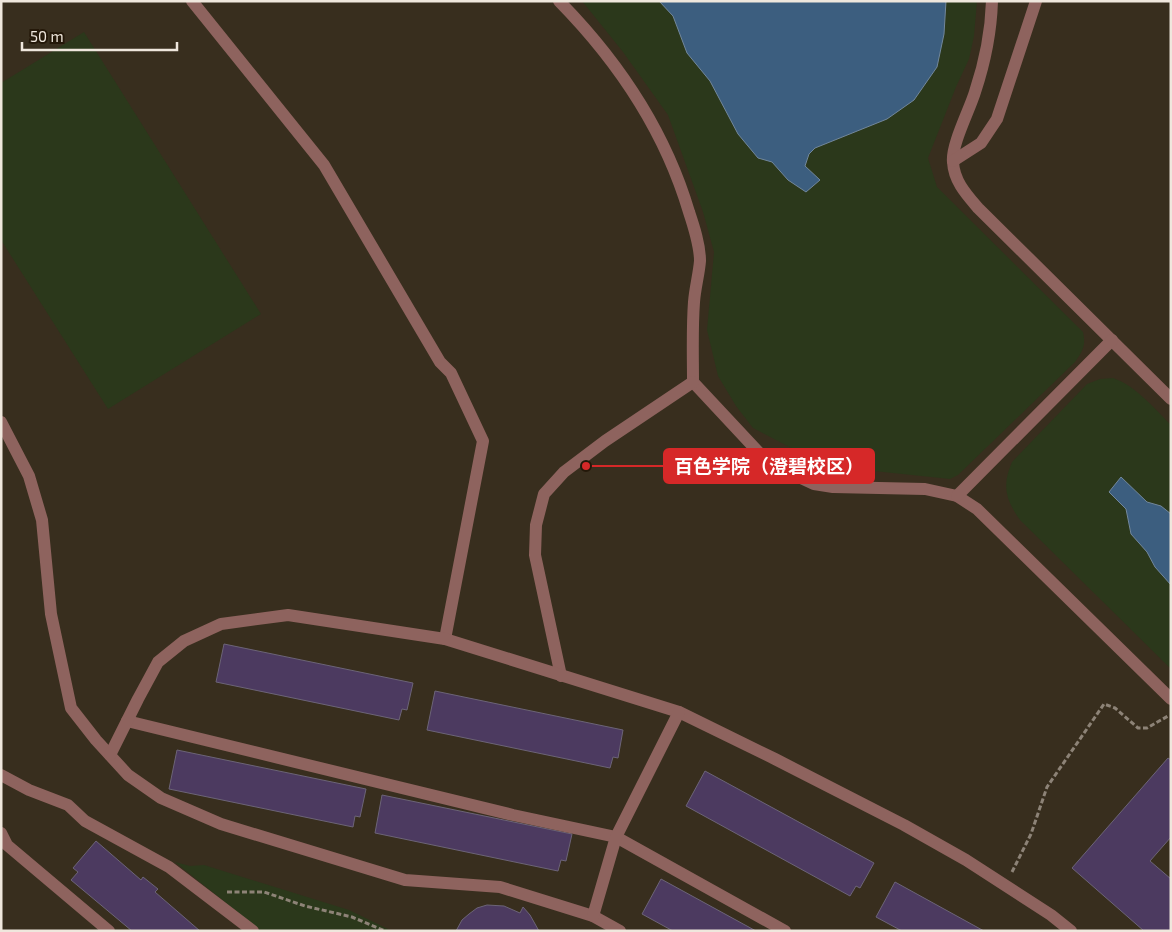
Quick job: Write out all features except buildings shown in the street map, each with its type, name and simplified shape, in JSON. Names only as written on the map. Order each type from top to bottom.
[{"type":"street","points":[[192,1],[324,165],[440,362],[451,373],[483,441],[445,639]]},
{"type":"street","points":[[559,1],[607,54],[632,89],[661,140],[682,189],[695,231],[700,260],[694,302],[693,382],[762,456],[784,470],[814,484],[833,487],[925,489],[957,496],[977,509],[1171,699]]},
{"type":"street","points":[[992,1],[991,24],[986,55],[952,161],[961,188],[978,208],[1171,399]]},
{"type":"street","points":[[952,161],[981,143],[997,119],[1036,1]]},
{"type":"street","points":[[957,496],[1112,340]]},
{"type":"street","points":[[561,676],[535,555],[536,525],[544,494],[564,472],[605,440],[693,382]]},
{"type":"street","points":[[1,422],[28,476],[42,520],[51,614],[71,708],[96,740],[128,774],[161,798],[220,824],[405,880],[500,887],[593,916],[620,931]]},
{"type":"street","points":[[110,755],[158,662],[184,641],[221,624],[288,615],[445,639],[679,712],[904,825],[966,860],[1072,931]]},
{"type":"street","points":[[593,916],[616,837],[679,712]]},
{"type":"street","points":[[127,721],[504,812],[616,837],[785,931]]},
{"type":"street","points":[[1,776],[29,790],[68,805],[85,821],[170,867],[253,931]]},
{"type":"street","points":[[1,833],[7,845],[109,931]]},
{"type":"path","points":[[1005,886],[1031,834],[1047,787],[1104,704],[1115,708],[1138,728],[1147,728],[1171,714]]},
{"type":"path","points":[[208,897],[232,890],[264,892],[305,906],[352,916],[385,931]]},
{"type":"shaded area","points":[[1,1],[1171,1],[1171,931],[1,931]]},
{"type":"green space","points":[[582,1],[977,1],[974,36],[969,59],[928,158],[937,187],[1083,332],[1083,348],[1075,362],[958,475],[950,479],[826,466],[753,428],[736,406],[718,376],[707,330],[714,252],[703,212],[668,115],[623,52]]},
{"type":"green space","points":[[84,32],[261,314],[108,409],[1,240],[1,83]]},
{"type":"green space","points":[[1113,378],[1137,392],[1171,425],[1171,669],[1020,520],[1008,498],[1006,485],[1012,462],[1087,384],[1100,379]]},
{"type":"green space","points":[[175,862],[190,866],[204,865],[349,910],[392,931],[261,931]]},
{"type":"water","points":[[659,1],[946,1],[944,34],[937,67],[914,100],[887,119],[815,148],[809,154],[805,166],[820,180],[806,192],[788,180],[772,162],[758,158],[738,134],[710,81],[687,53],[673,16]]},
{"type":"water","points":[[1121,477],[1147,502],[1161,506],[1171,514],[1171,585],[1131,534],[1126,509],[1109,492]]},
{"type":"place","name":"百色学院（澄碧校区）","points":[[586,466]]}]
